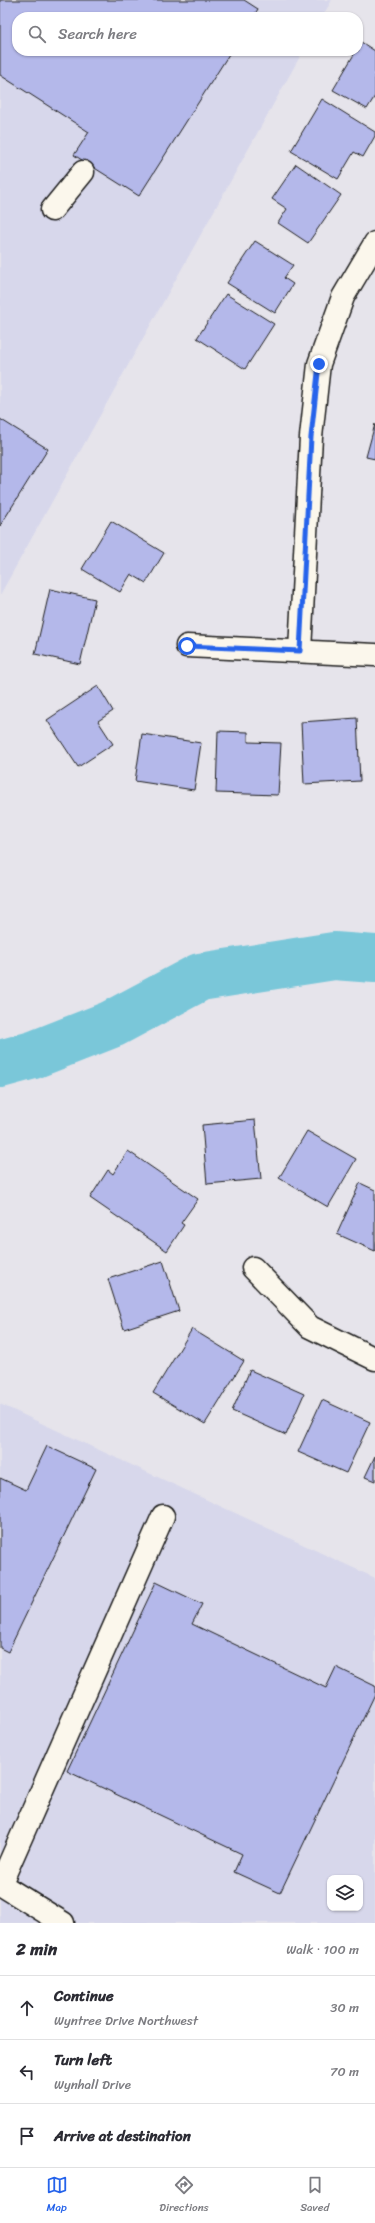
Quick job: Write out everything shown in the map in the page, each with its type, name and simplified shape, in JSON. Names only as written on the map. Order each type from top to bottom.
[{"type":"street","points":[[52,210],[83,172]]},
{"type":"street","points":[[300,651],[311,437],[319,364],[343,297],[375,243]]},
{"type":"street","points":[[187,646],[375,655]]},
{"type":"street","points":[[253,1268],[310,1327],[375,1358]]},
{"type":"street","points":[[63,1923],[0,1884],[163,1516]]},
{"type":"shaded area","points":[[0,0],[332,0],[325,12],[12,12],[12,56],[300,56],[0,595]]},
{"type":"shaded area","points":[[0,1404],[375,1578],[375,1923],[0,1923]]},
{"type":"building","points":[[0,0],[244,0],[258,9],[256,12],[12,12],[12,56],[228,56],[139,196],[74,155],[89,132],[0,75]]},
{"type":"building","points":[[363,43],[375,51],[375,96],[367,109],[333,90],[353,56],[363,56]]},
{"type":"building","points":[[322,99],[375,132],[375,136],[363,157],[354,152],[338,179],[291,151]]},
{"type":"building","points":[[296,164],[341,195],[308,243],[278,223],[287,209],[272,199]]},
{"type":"building","points":[[255,241],[293,265],[284,278],[293,284],[275,313],[227,283]]},
{"type":"building","points":[[226,294],[274,324],[245,369],[197,338]]},
{"type":"building","points":[[0,419],[48,449],[0,526]]},
{"type":"building","points":[[375,424],[375,459],[366,457]]},
{"type":"building","points":[[111,521],[164,553],[146,583],[131,574],[120,592],[82,569]]},
{"type":"building","points":[[50,589],[95,599],[80,664],[35,654]]},
{"type":"building","points":[[98,686],[113,711],[98,721],[113,744],[78,767],[47,720]]},
{"type":"building","points":[[357,718],[360,781],[304,784],[301,722]]},
{"type":"building","points":[[218,731],[248,732],[248,742],[281,743],[278,795],[216,793]]},
{"type":"building","points":[[142,734],[201,743],[194,790],[135,781]]},
{"type":"building","points":[[255,1120],[261,1179],[207,1184],[202,1125]]},
{"type":"building","points":[[307,1131],[356,1159],[328,1207],[279,1178]]},
{"type":"building","points":[[128,1151],[198,1199],[181,1223],[184,1225],[167,1251],[90,1198],[108,1170],[113,1174]]},
{"type":"building","points":[[360,1183],[375,1190],[375,1251],[337,1234]]},
{"type":"building","points":[[163,1261],[179,1311],[124,1329],[108,1279]]},
{"type":"building","points":[[192,1329],[244,1361],[205,1424],[153,1393]]},
{"type":"building","points":[[250,1370],[304,1394],[286,1435],[232,1411]]},
{"type":"building","points":[[322,1400],[370,1422],[346,1473],[298,1452]]},
{"type":"building","points":[[47,1446],[96,1469],[8,1652],[0,1648],[0,1478],[26,1490]]},
{"type":"building","points":[[375,1456],[375,1481],[365,1477]]},
{"type":"building","points":[[156,1582],[202,1604],[192,1624],[326,1688],[336,1667],[375,1686],[375,1694],[280,1893],[234,1872],[242,1854],[67,1771]]},
{"type":"waterway","points":[[0,1064],[33,1055],[112,1024],[200,977],[334,956],[375,959]]},
{"type":"route","points":[[187,646],[300,651],[302,585],[311,437],[319,364]]}]
